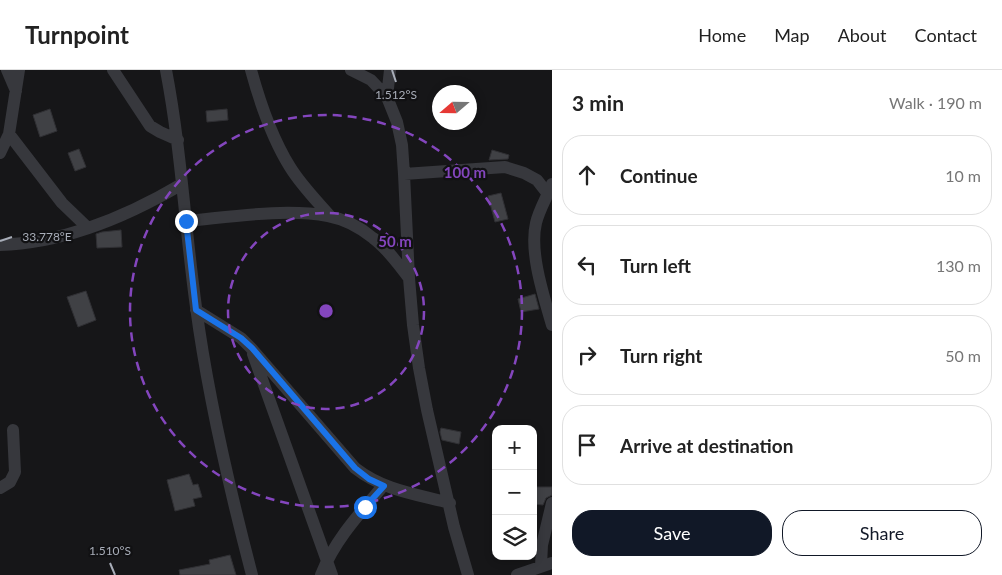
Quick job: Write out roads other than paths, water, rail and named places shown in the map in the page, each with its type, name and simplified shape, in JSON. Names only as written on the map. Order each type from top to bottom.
[{"type":"street","points":[[7,70],[16,92]]},
{"type":"street","points":[[0,153],[9,134],[19,70]]},
{"type":"street","points":[[113,70],[150,126],[178,140]]},
{"type":"street","points":[[166,70],[178,140],[196,310],[223,462],[252,575]]},
{"type":"street","points":[[251,70],[260,100],[281,151],[304,187],[330,216]]},
{"type":"street","points":[[351,70],[372,80],[387,97],[397,122],[402,145],[413,325],[421,377],[427,410],[468,575]]},
{"type":"street","points":[[387,97],[390,70]]},
{"type":"street","points":[[9,134],[62,203],[88,228]]},
{"type":"street","points":[[404,174],[505,167],[524,173],[550,189],[536,221],[534,234],[540,282],[552,325]]},
{"type":"street","points":[[0,245],[31,243],[88,228],[130,212],[182,184]]},
{"type":"street","points":[[186,221],[262,214],[330,216],[358,227],[375,239],[409,278]]},
{"type":"street","points":[[196,310],[241,338],[252,348],[355,468],[369,479],[384,486],[450,503]]},
{"type":"street","points":[[252,348],[332,575]]},
{"type":"street","points":[[0,488],[10,482],[15,472],[13,430]]},
{"type":"street","points":[[321,575],[327,559],[384,486]]},
{"type":"street","points":[[517,575],[546,565],[542,545],[552,503]]}]
